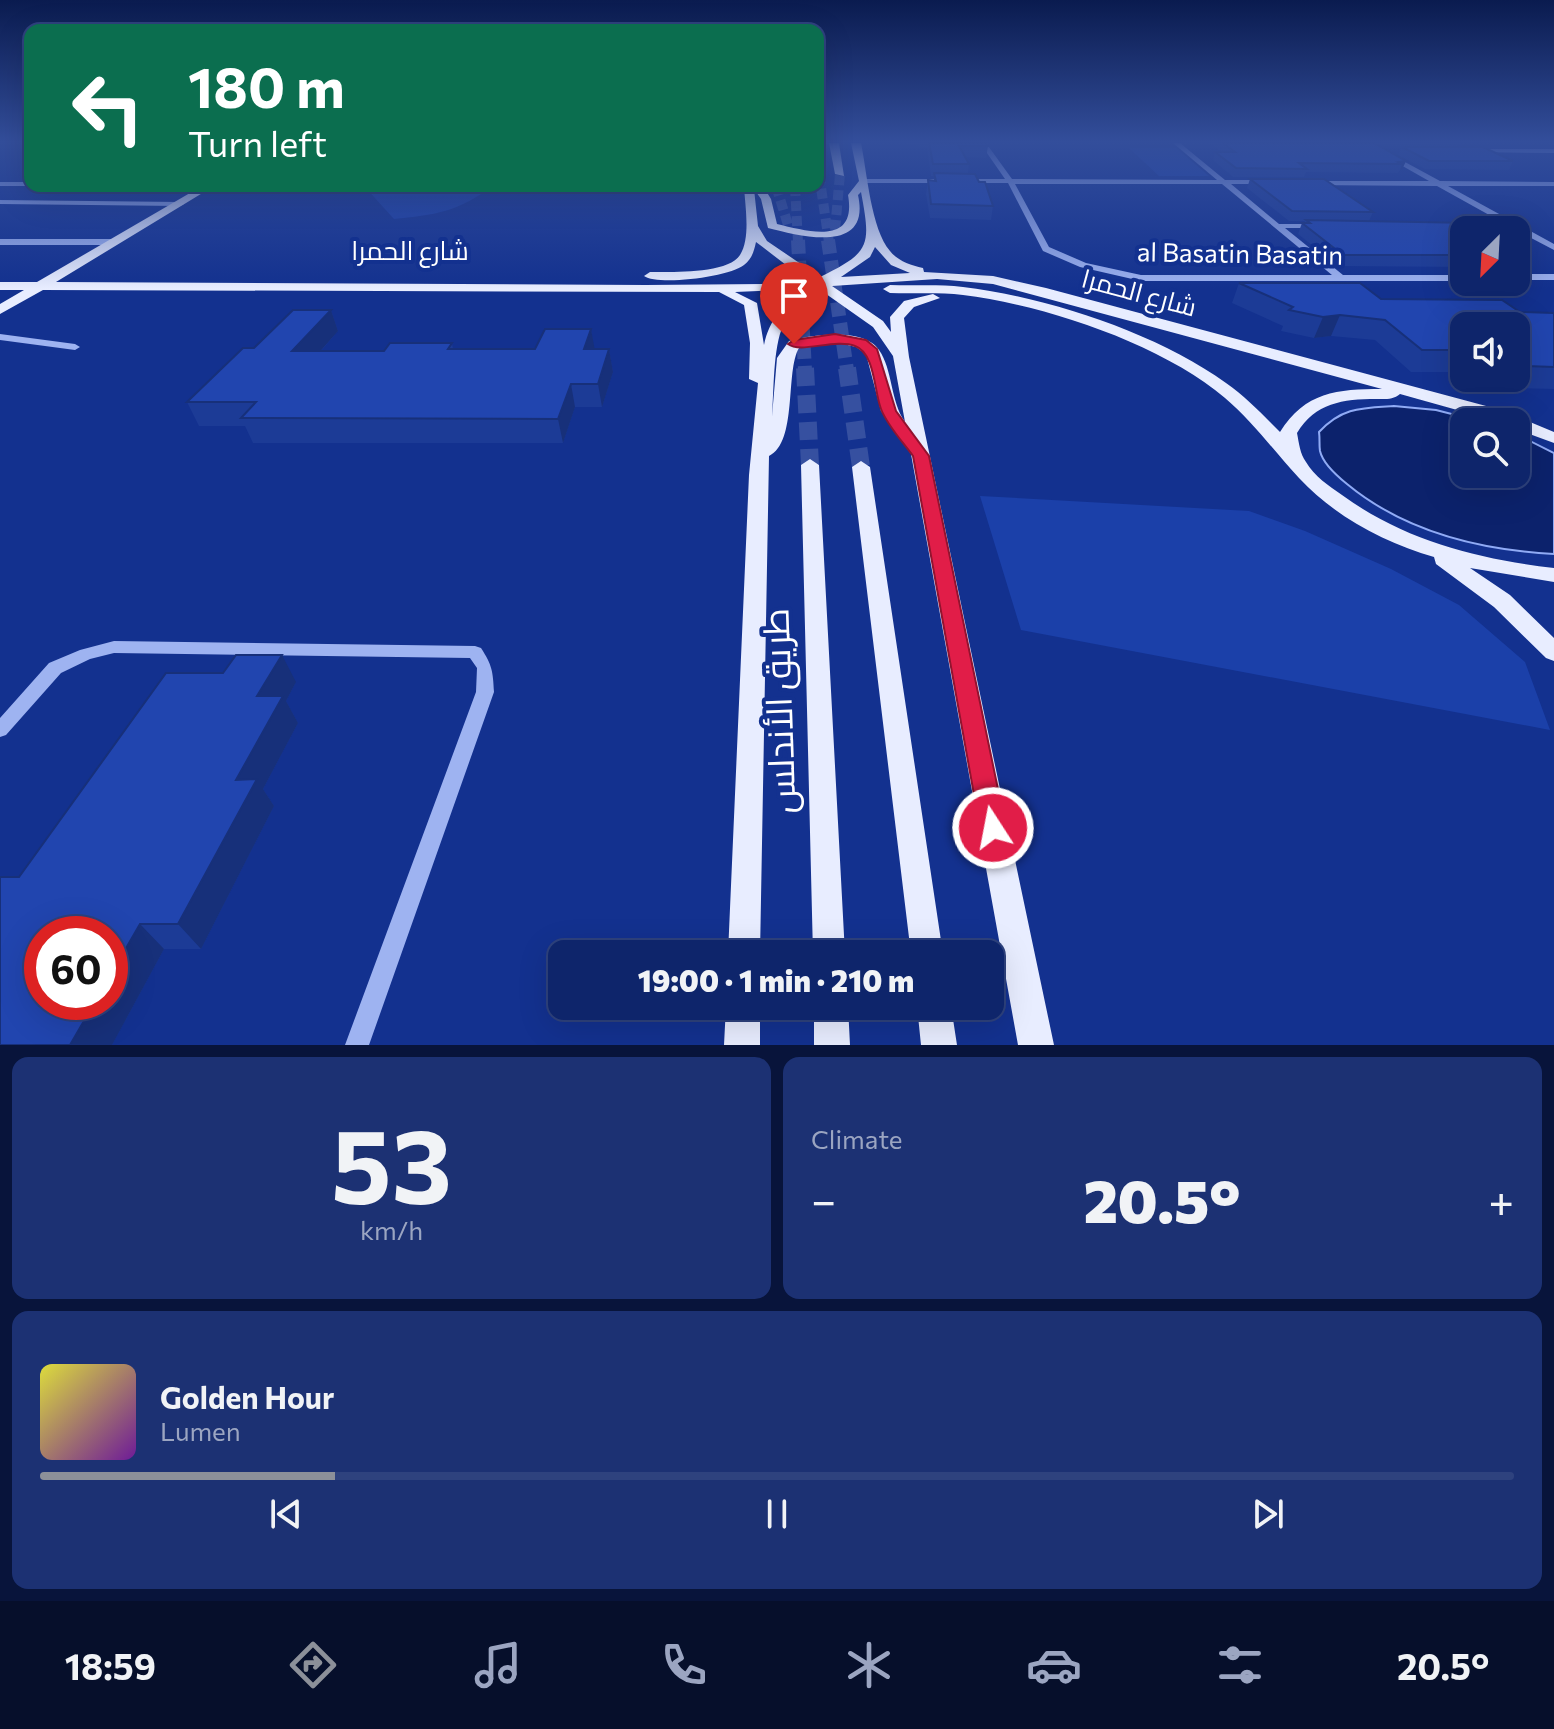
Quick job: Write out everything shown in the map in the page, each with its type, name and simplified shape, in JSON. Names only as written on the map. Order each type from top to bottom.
[{"type":"main road","points":[[0,310],[199,192]]},
{"type":"main road","points":[[648,283],[709,272],[741,262],[747,254],[752,226],[749,192]]},
{"type":"main road","points":[[762,192],[772,226],[791,232],[827,234],[843,231],[854,224],[856,192]]},
{"type":"main road","points":[[866,192],[874,233],[887,259],[906,268],[937,275]]},
{"type":"main road","points":[[752,226],[768,248],[878,324],[901,357]]},
{"type":"main road","points":[[758,475],[775,327],[791,305],[819,283],[851,267],[866,254],[874,233]]},
{"type":"main road","name":"شارع الحمرا","points":[[0,272],[60,276],[648,283],[778,288],[937,275],[993,280],[1041,291],[1440,400]]},
{"type":"main road","points":[[648,283],[739,296],[750,303],[757,343],[758,475],[744,940]]},
{"type":"main road","name":"شارع الحمرا","points":[[0,286],[648,283]]},
{"type":"main road","name":"شارع الحمرا","points":[[819,283],[875,289],[962,291],[1008,300],[1127,337],[1174,358],[1219,385],[1294,458],[1311,480],[1340,504],[1379,527],[1426,548]]},
{"type":"main road","points":[[962,291],[909,304],[897,317],[901,357],[1036,1045]]},
{"type":"main road","points":[[758,475],[783,409],[785,358],[794,344],[816,339],[861,343],[873,352],[889,411],[921,456]]},
{"type":"main road","points":[[1294,458],[1288,433],[1297,414],[1319,401],[1352,394],[1393,394],[1471,408]]},
{"type":"main road","points":[[1530,419],[1554,422]]},
{"type":"main road","points":[[1530,428],[1554,438]]},
{"type":"main road","name":"طريق الأندلس","points":[[810,465],[828,940]]},
{"type":"main road","points":[[861,467],[925,940]]},
{"type":"main road","points":[[1426,548],[1471,562],[1554,575]]},
{"type":"main road","points":[[1426,548],[1502,601],[1554,652]]},
{"type":"main road","points":[[742,1045],[743,1020]]},
{"type":"main road","points":[[831,1020],[832,1045]]},
{"type":"main road","points":[[936,1020],[939,1045]]},
{"type":"street","name":"al Basatin Basatin","points":[[1016,192],[1046,249],[1083,265],[1141,278],[1450,278]]},
{"type":"street","points":[[1235,192],[1342,279]]},
{"type":"street","points":[[1455,192],[1498,216]]},
{"type":"street","points":[[0,202],[180,204]]},
{"type":"street","points":[[1277,226],[1337,226]]},
{"type":"street","points":[[1530,234],[1554,247]]},
{"type":"street","points":[[0,242],[115,242]]},
{"type":"street","points":[[1530,277],[1554,277]]},
{"type":"street","points":[[0,337],[75,347]]},
{"type":"street","points":[[0,730],[55,668],[86,654],[114,647],[475,652],[485,668],[485,692],[357,1045]]},
{"type":"shaded area","points":[[369,192],[484,192],[446,211],[394,219]]},
{"type":"shaded area","points":[[1394,406],[1450,414],[1450,488],[1530,488],[1530,441],[1554,453],[1554,554],[1499,548],[1444,536],[1393,515],[1370,501],[1327,465],[1320,449],[1319,432],[1344,413]]},
{"type":"shaded area","points":[[980,496],[1249,511],[1305,531],[1391,569],[1459,605],[1525,662],[1550,730],[1021,630]]},
{"type":"building","points":[[929,192],[988,192],[993,206],[931,204]]},
{"type":"building","points":[[1267,192],[1343,192],[1373,212],[1292,211]]},
{"type":"building","points":[[1306,220],[1450,223],[1450,255],[1343,255],[1302,223],[1310,223]]},
{"type":"building","points":[[1239,283],[1360,283],[1381,299],[1502,300],[1520,312],[1450,312],[1450,350],[1422,350],[1385,320],[1340,315],[1323,317],[1289,310],[1293,307]]},
{"type":"building","points":[[293,310],[331,310],[292,351],[384,351],[390,343],[452,343],[448,349],[535,349],[545,329],[591,329],[584,349],[609,349],[598,384],[571,384],[558,419],[241,418],[256,402],[187,402],[243,348],[254,348]]},
{"type":"building","points":[[1530,312],[1554,313],[1554,367],[1530,366]]},
{"type":"building","points":[[236,655],[282,655],[257,696],[283,696],[236,780],[257,779],[178,924],[140,924],[128,945],[128,916],[24,916],[24,1020],[85,1020],[70,1045],[0,1045],[0,877],[19,877],[166,673],[223,673]]},
{"type":"tunnel","points":[[778,192],[789,228]]},
{"type":"tunnel","points":[[795,192],[798,242]]},
{"type":"tunnel","points":[[822,192],[829,242]]},
{"type":"tunnel","points":[[835,230],[838,192]]},
{"type":"tunnel","points":[[798,240],[805,370]]},
{"type":"tunnel","points":[[828,240],[847,370]]},
{"type":"tunnel","points":[[805,368],[810,465]]},
{"type":"tunnel","points":[[847,368],[861,467]]},
{"type":"route","points":[[794,344],[835,338],[861,343],[873,352],[889,411],[921,456],[993,828]]}]
